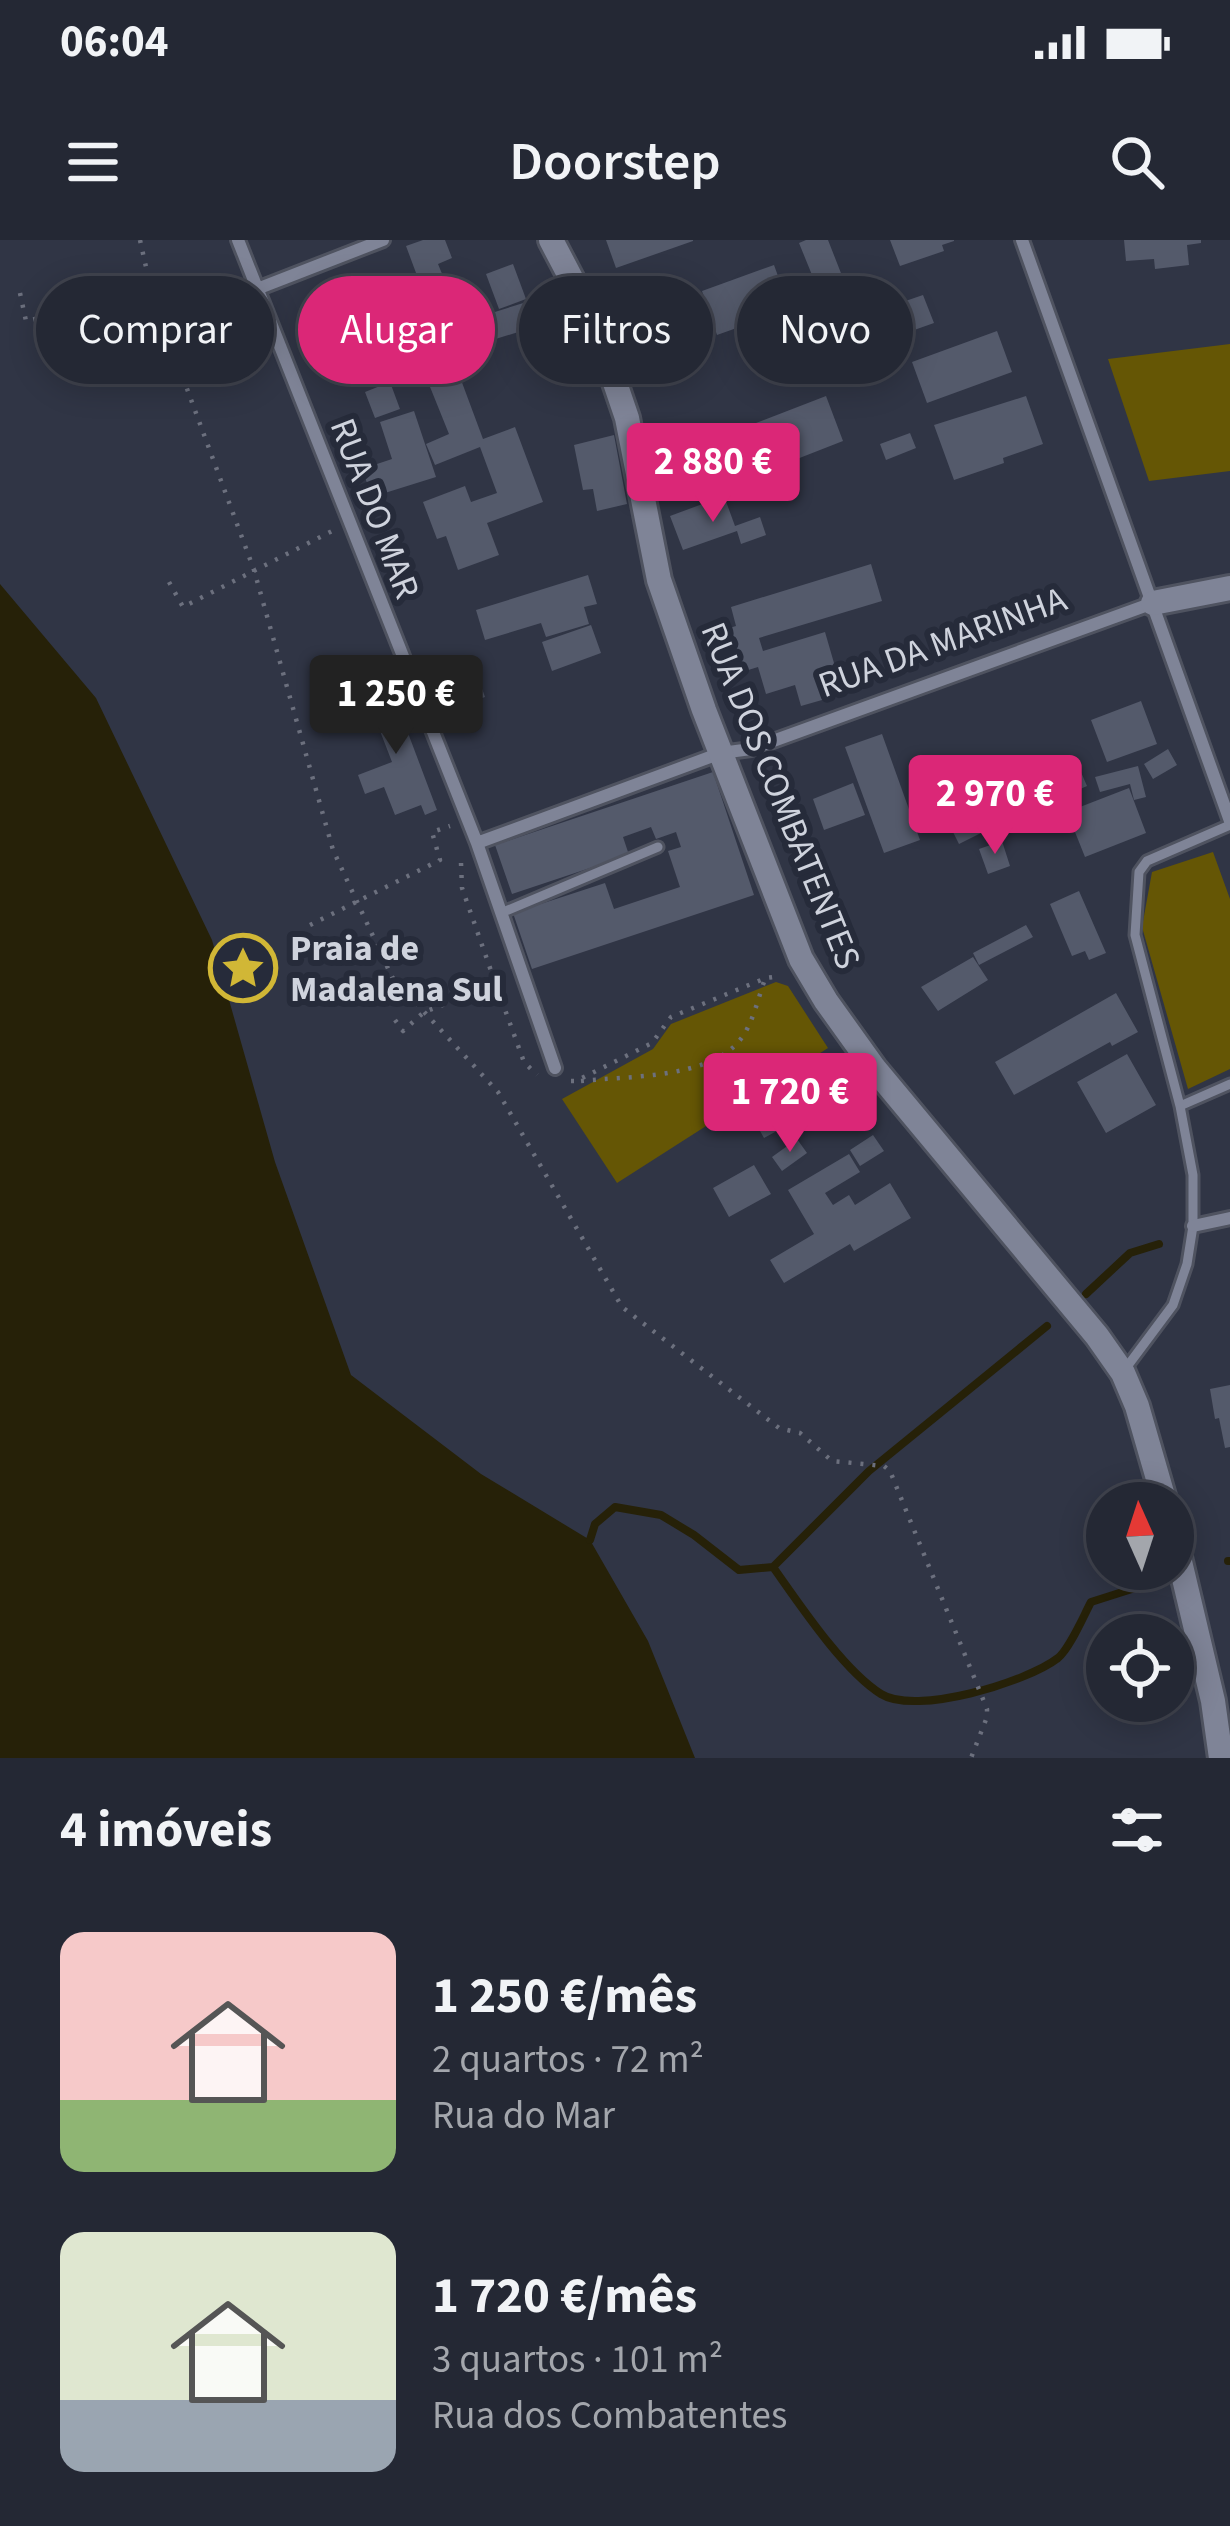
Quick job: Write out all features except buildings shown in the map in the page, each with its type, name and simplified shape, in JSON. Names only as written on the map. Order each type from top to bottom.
[{"type":"main road","name":"RUA DOS COMBATENTES","points":[[551,240],[595,324],[626,418],[658,580],[802,959],[874,1068],[1123,1373],[1159,1482]]},
{"type":"main road","name":"RUA DA MARINHA","points":[[1153,603],[1230,588]]},
{"type":"main road","points":[[1187,1590],[1221,1758]]},
{"type":"street","name":"RUA DO MAR","points":[[238,240],[252,276]]},
{"type":"street","points":[[274,282],[383,240]]},
{"type":"street","points":[[1022,240],[1230,823]]},
{"type":"street","name":"RUA DO MAR","points":[[274,332],[477,843],[555,1068]]},
{"type":"street","name":"RUA DA MARINHA","points":[[477,843],[1153,603]]},
{"type":"street","points":[[1193,1226],[1230,1219]]},
{"type":"lane","points":[[1123,1373],[1173,1305],[1193,1226],[1193,1175],[1180,1106],[1135,935],[1139,872],[1147,861],[1230,823]]},
{"type":"lane","points":[[501,913],[658,847]]},
{"type":"lane","points":[[1180,1106],[1230,1084]]},
{"type":"path","points":[[140,240],[148,276]]},
{"type":"path","points":[[228,276],[232,275]]},
{"type":"path","points":[[20,293],[26,321],[36,319]]},
{"type":"path","points":[[185,384],[254,570],[333,850],[392,977],[498,1092],[622,1307],[779,1428],[800,1432],[832,1461],[884,1466],[890,1471],[986,1708],[971,1758]]},
{"type":"path","points":[[169,582],[183,607],[334,530]]},
{"type":"path","points":[[310,926],[440,860],[432,832],[466,818]]},
{"type":"path","points":[[555,1068],[576,1082],[706,1064],[739,1043],[766,978]]},
{"type":"path","points":[[395,1020],[403,1031],[424,1012],[496,985]]},
{"type":"shaded area","points":[[1230,344],[1230,471],[1149,481],[1108,359]]},
{"type":"shaded area","points":[[0,584],[96,698],[212,940],[275,1162],[351,1375],[481,1474],[590,1540],[648,1641],[695,1758],[0,1758]]},
{"type":"shaded area","points":[[1213,852],[1230,899],[1230,1069],[1188,1089],[1142,927],[1152,872]]},
{"type":"shaded area","points":[[776,982],[788,986],[828,1048],[617,1183],[562,1099],[653,1049],[671,1024]]},
{"type":"waterway","points":[[1086,1294],[1130,1253],[1159,1244]]},
{"type":"waterway","points":[[590,1540],[595,1524],[615,1507],[661,1515],[739,1570],[773,1567],[869,1471],[1047,1326]]},
{"type":"waterway","points":[[773,1567],[852,1669],[881,1694],[897,1700],[944,1699],[1022,1677],[1063,1653],[1091,1602],[1129,1590]]},
{"type":"place","name":"Praia de Madalena Sul","points":[[243,968]]}]
